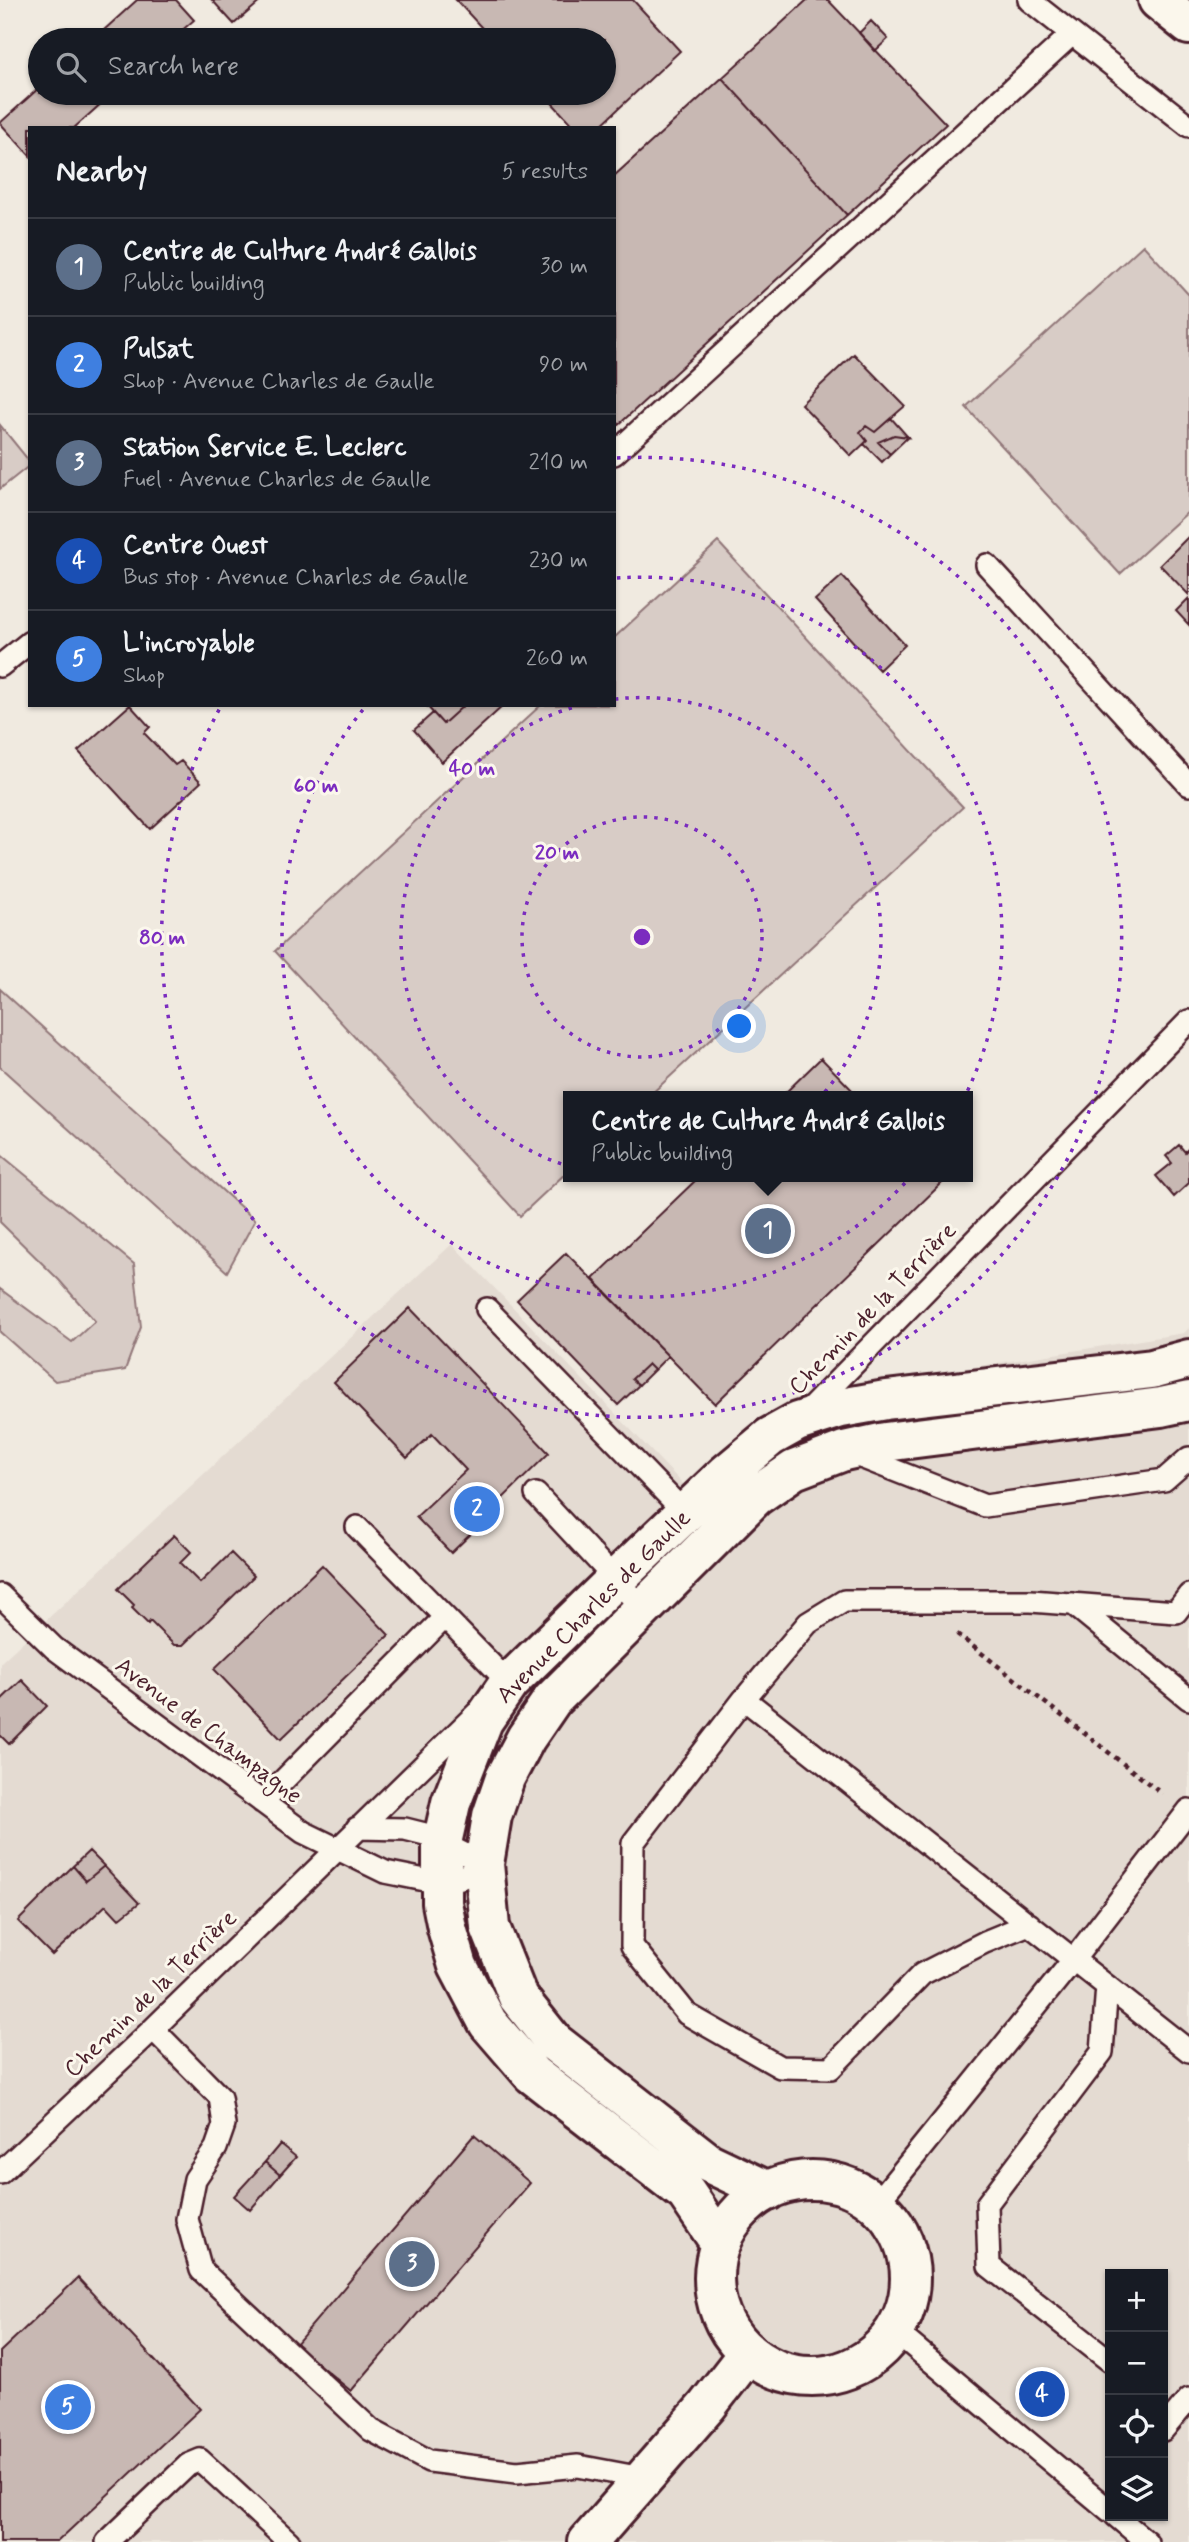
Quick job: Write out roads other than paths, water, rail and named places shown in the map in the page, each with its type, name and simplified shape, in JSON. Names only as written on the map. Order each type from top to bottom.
[{"type":"street","points":[[1158,0],[1189,25]]},
{"type":"street","name":"Avenue Charles de Gaulle","points":[[720,2243],[687,2193],[532,2074],[488,2023],[458,1966],[447,1928],[440,1883],[442,1843],[451,1803],[484,1721],[509,1683],[616,1579],[770,1437],[797,1422],[841,1408],[886,1400],[1152,1369],[1189,1359]]},
{"type":"street","name":"Avenue Charles de Gaulle","points":[[768,2190],[709,2163],[554,2042],[518,1997],[490,1927],[484,1864],[492,1816],[505,1777],[526,1738],[552,1700],[755,1497],[794,1470],[844,1451],[885,1442],[1161,1407],[1189,1401]]},
{"type":"street","points":[[824,2181],[852,2189],[876,2204],[894,2225],[906,2250],[910,2278],[907,2305],[895,2331],[873,2355],[863,2361],[843,2371],[810,2377],[777,2370],[748,2353],[728,2330],[716,2303],[713,2272],[720,2243],[732,2221],[748,2203],[768,2190],[795,2182],[824,2181]]},
{"type":"street","points":[[588,2542],[707,2406],[748,2353]]},
{"type":"lane","points":[[1028,0],[1189,126]]},
{"type":"lane","points":[[616,452],[1071,35]]},
{"type":"lane","points":[[986,565],[1189,785]]},
{"type":"lane","points":[[0,666],[28,644]]},
{"type":"lane","name":"Chemin de la Terrière","points":[[797,1422],[1189,1021]]},
{"type":"lane","points":[[487,1309],[712,1540]]},
{"type":"lane","points":[[844,1451],[985,1506],[1164,1480],[1189,1458]]},
{"type":"lane","points":[[536,1494],[643,1609]]},
{"type":"lane","points":[[357,1527],[509,1683]]},
{"type":"lane","name":"Avenue de Champagne","points":[[0,1595],[54,1648],[303,1832],[335,1850],[385,1872],[440,1883]]},
{"type":"lane","points":[[1029,1924],[985,1942],[922,1974],[831,2068],[780,2067],[687,2014],[632,1946],[633,1843],[744,1699],[808,1623],[844,1601],[1031,1601],[1176,1612],[1189,1595]]},
{"type":"lane","points":[[1073,1604],[1189,1699]]},
{"type":"lane","points":[[262,1802],[445,1617]]},
{"type":"lane","name":"Chemin de la Terrière","points":[[0,2173],[153,2029],[509,1683]]},
{"type":"lane","points":[[744,1699],[1189,2051]]},
{"type":"lane","points":[[876,2204],[1074,1959],[1187,1812]]},
{"type":"lane","points":[[357,1828],[405,1829],[425,1834],[484,1864]]},
{"type":"lane","points":[[440,1883],[461,1878],[484,1864]]},
{"type":"lane","points":[[1105,2357],[989,2266],[988,2204],[1102,2052],[1107,1986]]},
{"type":"lane","points":[[153,2029],[220,2097],[224,2125],[216,2148],[195,2179],[187,2219],[201,2270],[372,2430],[429,2461],[517,2472],[578,2466],[642,2478]]},
{"type":"lane","points":[[895,2331],[1105,2503]]},
{"type":"lane","points":[[107,2542],[188,2465],[200,2460],[289,2542]]},
{"type":"lane","points":[[1123,2521],[1140,2539]]},
{"type":"place","name":"Centre de Culture André Gallois","points":[[768,1231]]},
{"type":"place","name":"Pulsat","points":[[477,1509]]},
{"type":"place","name":"Station Service E. Leclerc","points":[[412,2264]]},
{"type":"place","name":"Centre Ouest","points":[[1042,2394]]},
{"type":"place","name":"L'incroyable","points":[[68,2407]]}]
